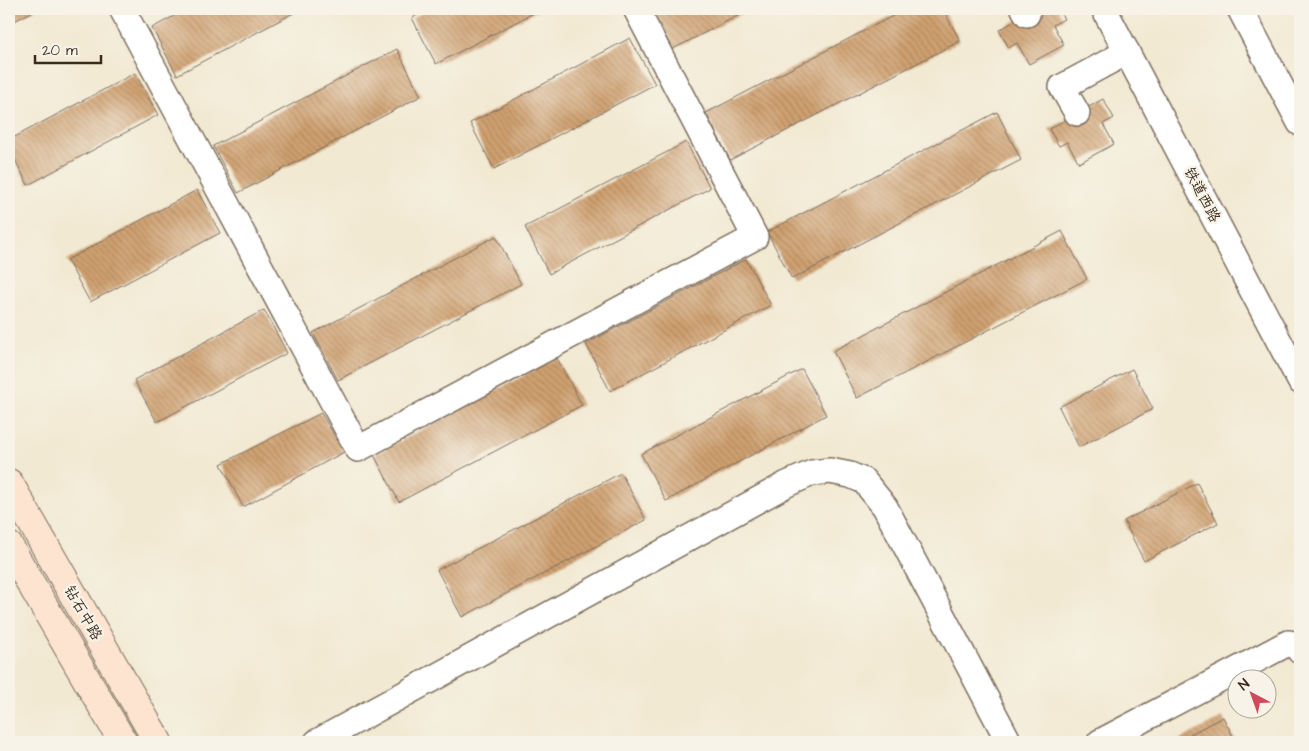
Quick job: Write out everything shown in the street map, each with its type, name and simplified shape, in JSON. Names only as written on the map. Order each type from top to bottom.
[{"type":"main road","name":"钻石中路","points":[[9,483],[158,742]]},
{"type":"main road","name":"钻石中路","points":[[9,546],[123,742]]},
{"type":"street","points":[[122,9],[358,449],[755,236],[636,9]]},
{"type":"street","name":"铁道西路","points":[[1104,9],[1300,381]]},
{"type":"street","points":[[1240,9],[1300,123]]},
{"type":"street","points":[[1077,113],[1062,87],[1127,52]]},
{"type":"street","points":[[317,742],[787,484],[812,473],[830,471],[850,475],[864,481],[885,507],[1009,742]]},
{"type":"street","points":[[1100,742],[1288,644],[1294,644],[1300,651]]},
{"type":"building","points":[[9,9],[37,9],[9,24]]},
{"type":"building","points":[[187,9],[301,9],[177,75],[152,28]]},
{"type":"building","points":[[429,9],[541,9],[436,64],[412,18]]},
{"type":"building","points":[[650,9],[751,9],[671,50]]},
{"type":"building","points":[[906,9],[943,9],[960,41],[730,160],[706,113]]},
{"type":"building","points":[[1037,9],[1058,9],[1064,19],[1053,25],[1064,45],[1029,64],[1017,43],[1009,48],[999,30]]},
{"type":"building","points":[[630,38],[655,84],[494,169],[470,123]]},
{"type":"building","points":[[397,49],[421,96],[238,193],[213,146]]},
{"type":"building","points":[[135,73],[158,115],[28,185],[9,148],[9,140]]},
{"type":"building","points":[[1103,99],[1114,118],[1103,124],[1114,144],[1079,163],[1067,142],[1059,146],[1049,129]]},
{"type":"building","points":[[997,112],[1021,160],[792,279],[767,232]]},
{"type":"building","points":[[686,142],[710,188],[549,274],[525,227]]},
{"type":"building","points":[[197,190],[220,233],[90,302],[67,260]]},
{"type":"building","points":[[1062,231],[1087,279],[857,398],[833,351]]},
{"type":"building","points":[[496,236],[521,284],[338,380],[313,333]]},
{"type":"building","points":[[746,259],[771,305],[610,391],[586,344]]},
{"type":"building","points":[[264,310],[287,353],[157,422],[134,380]]},
{"type":"building","points":[[557,358],[582,405],[399,502],[374,455]]},
{"type":"building","points":[[802,369],[826,415],[666,501],[641,454]]},
{"type":"building","points":[[1132,369],[1153,409],[1079,447],[1059,407]]},
{"type":"building","points":[[321,413],[344,452],[243,507],[221,464]]},
{"type":"building","points":[[621,473],[646,520],[462,617],[437,570]]},
{"type":"building","points":[[1197,483],[1218,523],[1144,561],[1124,521]]},
{"type":"building","points":[[1223,717],[1236,742],[1175,742]]}]
